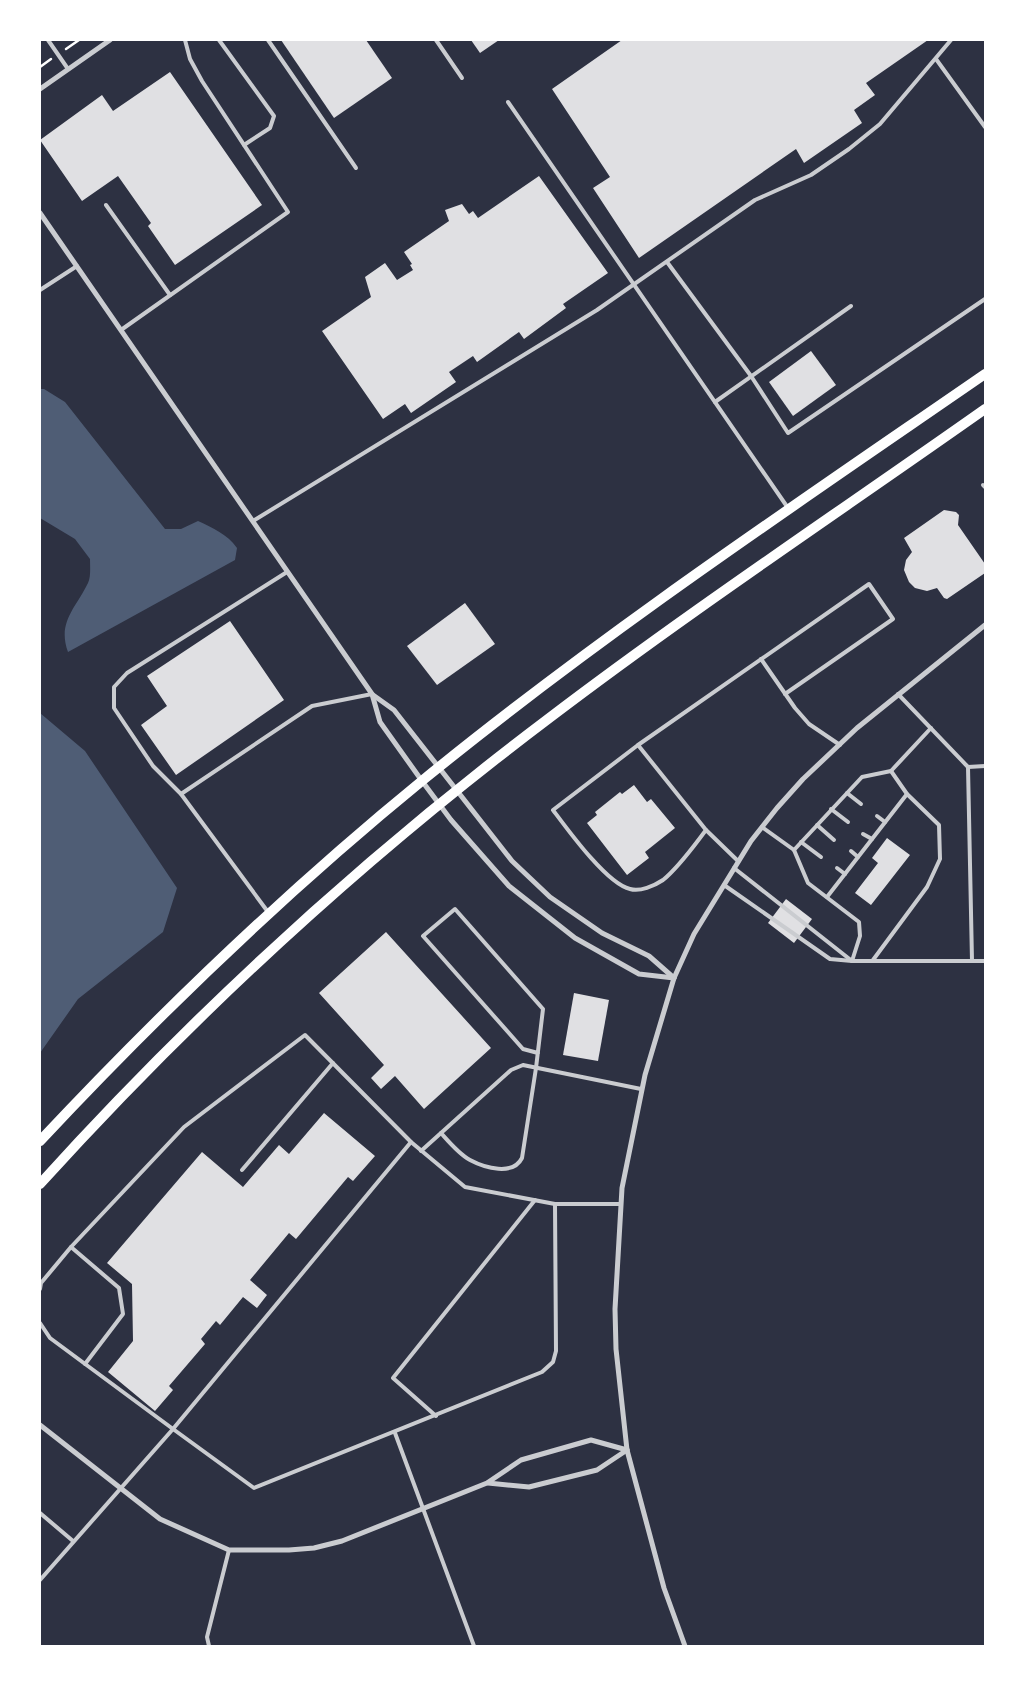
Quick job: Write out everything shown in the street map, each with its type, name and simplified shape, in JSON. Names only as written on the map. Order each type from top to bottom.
[{"type":"main road","points":[[40,1141],[152,1026],[270,914],[439,767],[618,630],[985,374]]},
{"type":"main road","points":[[40,1184],[128,1091],[238,982],[336,892],[456,790],[636,653],[985,409]]},
{"type":"street","points":[[40,89],[110,40]]},
{"type":"street","points":[[40,213],[372,694],[380,722],[440,804],[510,886],[575,938],[640,974],[674,978]]},
{"type":"street","points":[[685,1646],[664,1588],[627,1450],[616,1349],[615,1309],[621,1204],[641,1089],[674,978],[694,934],[738,861],[762,827],[803,779],[840,745],[898,693],[985,626]]},
{"type":"street","points":[[372,694],[394,710],[512,861],[550,897],[602,932],[649,956],[674,978]]},
{"type":"street","points":[[40,1425],[160,1519],[229,1550],[314,1548],[342,1541],[487,1483],[521,1460],[591,1440],[627,1450]]},
{"type":"street","points":[[487,1483],[530,1487],[597,1470],[627,1450]]},
{"type":"lane","points":[[48,40],[68,69]]},
{"type":"lane","points":[[121,330],[288,212],[202,81],[190,59],[187,40]]},
{"type":"lane","points":[[219,40],[274,116],[270,128],[244,145]]},
{"type":"lane","points":[[268,40],[356,168]]},
{"type":"lane","points":[[436,40],[462,78]]},
{"type":"lane","points":[[253,521],[634,285],[755,200],[811,175],[870,133],[890,113],[951,40]]},
{"type":"lane","points":[[936,59],[985,127]]},
{"type":"lane","points":[[508,102],[789,510]]},
{"type":"lane","points":[[106,204],[170,295]]},
{"type":"lane","points":[[667,262],[751,376],[788,433],[985,299]]},
{"type":"lane","points":[[40,290],[76,266]]},
{"type":"lane","points":[[715,402],[851,306]]},
{"type":"lane","points":[[270,914],[181,794],[153,766],[114,708],[114,687],[127,673],[287,572]]},
{"type":"lane","points":[[706,830],[689,852],[661,881],[640,890],[631,890],[622,886],[594,862],[553,810],[638,745],[869,584],[893,619],[786,694]]},
{"type":"lane","points":[[762,659],[809,724],[840,745]]},
{"type":"lane","points":[[898,693],[968,767],[972,961]]},
{"type":"lane","points":[[181,794],[312,706],[372,694]]},
{"type":"lane","points":[[794,850],[862,777],[891,771],[931,728]]},
{"type":"lane","points":[[638,745],[706,830],[738,861]]},
{"type":"lane","points":[[968,767],[985,766]]},
{"type":"lane","points":[[873,960],[928,887],[940,859],[939,825],[907,794],[891,771]]},
{"type":"lane","points":[[847,793],[861,804]]},
{"type":"lane","points":[[827,897],[907,794]]},
{"type":"lane","points":[[832,810],[848,822]]},
{"type":"lane","points":[[877,816],[885,822]]},
{"type":"lane","points":[[817,826],[834,840]]},
{"type":"lane","points":[[762,827],[794,850],[808,883],[859,922],[860,936],[852,961]]},
{"type":"lane","points":[[864,834],[872,839]]},
{"type":"lane","points":[[802,842],[821,857]]},
{"type":"lane","points":[[850,851],[858,857]]},
{"type":"lane","points":[[734,868],[852,961]]},
{"type":"lane","points":[[837,868],[845,874]]},
{"type":"lane","points":[[724,884],[830,959],[852,961],[985,961]]},
{"type":"lane","points":[[441,1133],[470,1160],[501,1169],[511,1169],[518,1166],[522,1158],[536,1068],[544,1009],[455,909],[423,936],[524,1049],[538,1053]]},
{"type":"lane","points":[[40,1289],[41,1284],[72,1247],[184,1127],[305,1035],[410,1142],[465,1187],[555,1204],[621,1204]]},
{"type":"lane","points":[[242,1170],[333,1063]]},
{"type":"lane","points":[[421,1151],[511,1070],[523,1065],[641,1089]]},
{"type":"lane","points":[[40,1580],[119,1487],[172,1429],[410,1142]]},
{"type":"lane","points":[[436,1416],[393,1378],[535,1200]]},
{"type":"lane","points":[[40,1322],[50,1338],[254,1488],[395,1433],[542,1372],[553,1362],[556,1351],[555,1204]]},
{"type":"lane","points":[[72,1247],[119,1288],[123,1314],[85,1364]]},
{"type":"lane","points":[[395,1433],[474,1646]]},
{"type":"lane","points":[[40,1513],[73,1541]]},
{"type":"lane","points":[[209,1646],[207,1637],[229,1550]]},
{"type":"lane","points":[[40,1569],[45,1574]]},
{"type":"water","points":[[40,389],[44,389],[65,402],[165,529],[181,529],[198,521],[224,535],[237,548],[235,560],[68,652],[65,641],[66,624],[89,581],[90,559],[75,539],[40,518]]},
{"type":"water","points":[[40,713],[85,751],[177,888],[163,932],[78,999],[40,1053]]},
{"type":"building","points":[[281,40],[366,40],[392,78],[334,118]]},
{"type":"building","points":[[471,40],[499,40],[480,53]]},
{"type":"building","points":[[622,40],[928,40],[866,83],[875,95],[854,110],[862,123],[804,163],[796,149],[639,258],[593,188],[610,177],[552,89]]},
{"type":"building","points":[[170,72],[262,205],[175,265],[148,226],[151,223],[118,176],[82,201],[40,140],[102,95],[113,111]]},
{"type":"building","points":[[539,176],[608,273],[563,304],[566,308],[524,339],[519,332],[477,362],[473,356],[449,372],[456,382],[411,413],[405,404],[383,419],[322,331],[371,297],[365,277],[385,263],[397,280],[413,270],[410,265],[412,264],[404,252],[449,221],[445,210],[462,204],[469,214],[473,211],[478,218]]},
{"type":"building","points":[[811,351],[836,385],[793,416],[769,382]]},
{"type":"building","points":[[944,510],[956,512],[959,515],[958,525],[985,564],[985,573],[947,599],[944,598],[937,588],[927,591],[915,588],[909,582],[904,570],[906,560],[912,552],[904,538]]},
{"type":"building","points":[[465,603],[495,644],[437,685],[407,646]]},
{"type":"building","points":[[230,621],[284,700],[176,775],[141,725],[167,706],[147,676]]},
{"type":"building","points":[[634,785],[647,802],[651,799],[675,828],[645,852],[649,858],[627,875],[587,823],[597,815],[595,812],[620,792],[622,794]]},
{"type":"building","points":[[887,838],[910,855],[871,905],[855,893],[878,863],[872,858]]},
{"type":"building","points":[[786,899],[812,919],[794,943],[768,923]]},
{"type":"building","points":[[386,932],[491,1048],[424,1109],[395,1076],[381,1089],[371,1078],[384,1065],[319,993]]},
{"type":"building","points":[[574,993],[609,1000],[598,1061],[563,1055]]},
{"type":"building","points":[[324,1113],[375,1156],[353,1181],[348,1177],[296,1239],[289,1233],[250,1280],[267,1295],[257,1308],[243,1297],[220,1325],[216,1321],[201,1339],[205,1344],[169,1386],[173,1390],[155,1411],[108,1372],[133,1341],[132,1284],[107,1263],[202,1152],[243,1187],[279,1145],[289,1154]]}]
